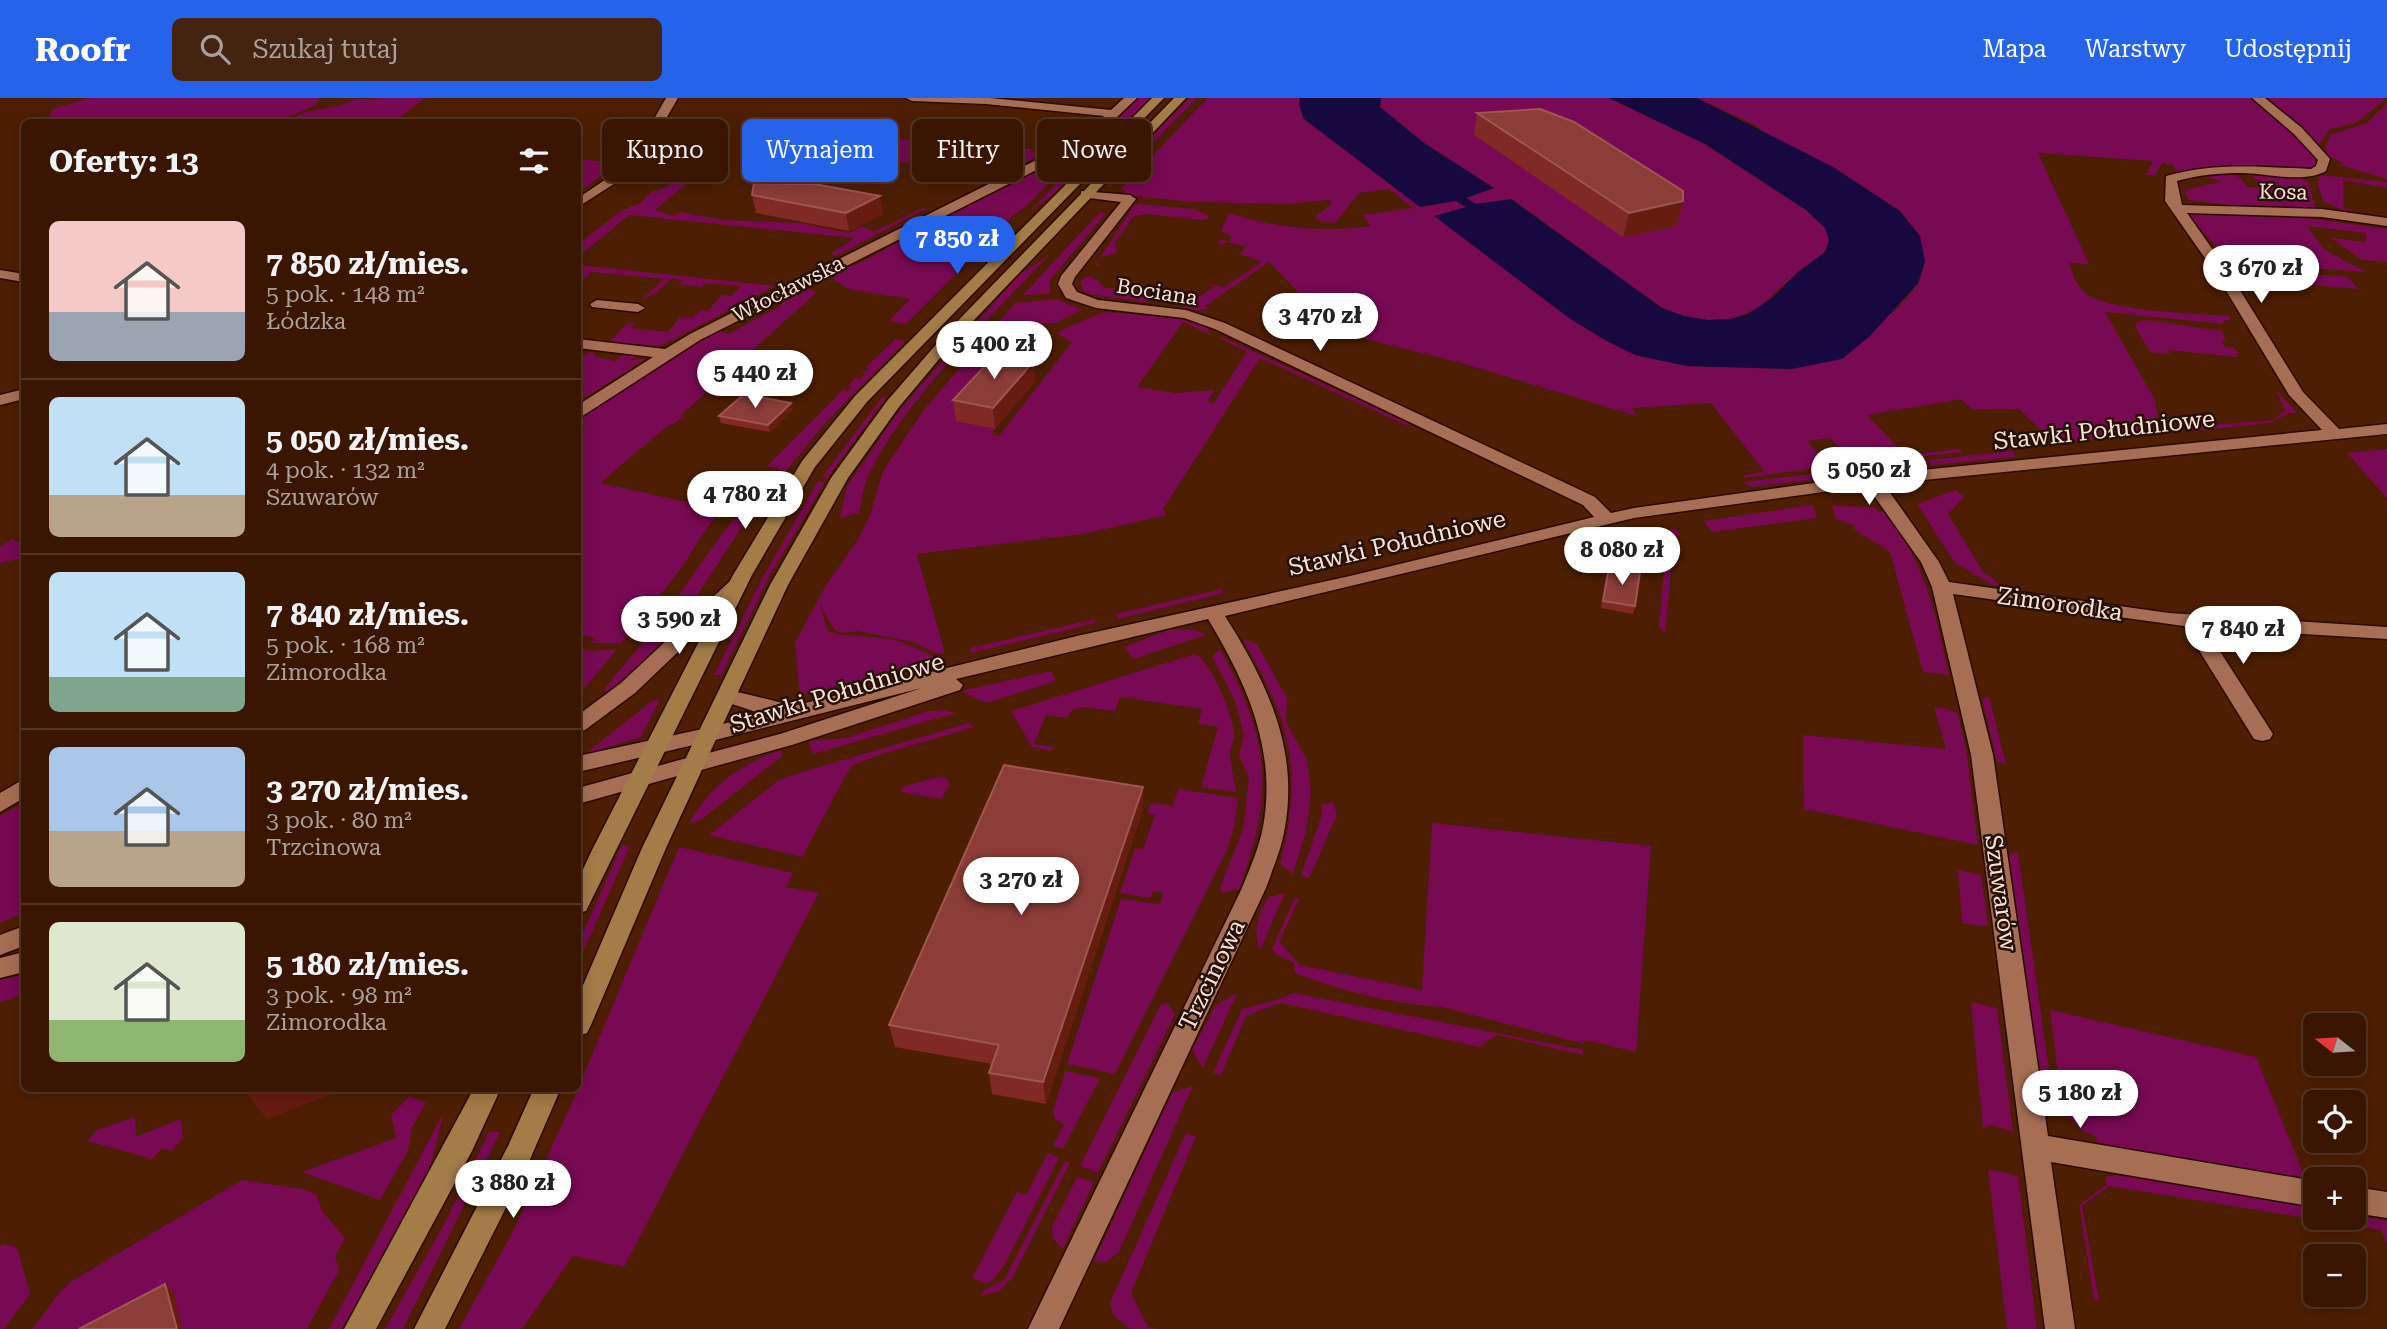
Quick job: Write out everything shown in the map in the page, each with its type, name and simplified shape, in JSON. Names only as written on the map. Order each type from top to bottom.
[{"type":"main road","points":[[581,898],[786,495],[828,437],[901,359],[1158,98]]},
{"type":"main road","points":[[581,1018],[654,848],[707,735],[801,544],[861,447],[951,336],[1180,98]]},
{"type":"main road","points":[[359,1329],[462,1142],[486,1092]]},
{"type":"main road","points":[[429,1329],[518,1155],[546,1092]]},
{"type":"street","points":[[581,201],[640,161],[672,98]]},
{"type":"street","points":[[912,98],[1114,114]]},
{"type":"street","name":"Włocławska","points":[[581,410],[666,354],[1080,142],[1131,98]]},
{"type":"street","points":[[2258,98],[2298,131],[2319,153],[2324,162],[2320,170],[2313,173],[2213,171],[2170,179],[2169,194],[2223,274],[2297,395],[2333,433]]},
{"type":"street","name":"Bociana","points":[[1087,194],[1130,199],[1068,276],[1065,284],[1071,295],[1097,304],[1186,314],[1220,326],[1588,501],[1606,519]]},
{"type":"street","name":"Kosa","points":[[2177,209],[2322,213],[2387,222]]},
{"type":"street","points":[[0,274],[21,278]]},
{"type":"street","points":[[597,304],[638,308]]},
{"type":"street","points":[[581,343],[666,354]]},
{"type":"street","points":[[0,400],[21,395]]},
{"type":"street","name":"Stawki Południowe","points":[[581,763],[1606,519],[1665,508],[1872,480],[2387,429]]},
{"type":"street","name":"Szuwarów","points":[[1872,480],[1930,562],[1942,587],[1982,755],[2060,1329]]},
{"type":"street","points":[[581,723],[628,688],[738,585]]},
{"type":"street","name":"Zimorodka","points":[[1942,587],[2190,620],[2387,633]]},
{"type":"street","name":"Trzcinowa","points":[[1043,1329],[1254,888],[1274,827],[1277,763],[1267,711],[1213,612]]},
{"type":"street","points":[[2190,620],[2262,734]]},
{"type":"street","name":"Stawki Południowe","points":[[581,795],[784,740],[906,702],[1047,651]]},
{"type":"street","name":"Stawki Południowe","points":[[727,695],[756,706],[794,711]]},
{"type":"street","points":[[0,804],[21,789]]},
{"type":"street","points":[[0,945],[21,937]]},
{"type":"street","points":[[0,968],[21,963]]},
{"type":"street","points":[[2036,1147],[2303,1192]]},
{"type":"street","points":[[2366,1202],[2387,1205]]},
{"type":"shaded area","points":[[90,98],[320,99],[315,103],[318,104],[284,119],[48,119],[53,109]]},
{"type":"shaded area","points":[[425,98],[398,119],[293,119],[356,99]]},
{"type":"shaded area","points":[[1138,98],[1150,98],[1129,119],[1116,119]]},
{"type":"shaded area","points":[[1190,98],[1197,98],[1151,145],[1151,137]]},
{"type":"shaded area","points":[[1208,98],[1300,98],[1299,105],[1304,119],[1420,207],[1456,201],[1467,208],[1435,216],[1569,318],[1605,340],[1635,355],[1687,366],[1792,369],[1895,311],[1919,283],[1925,261],[1755,125],[1697,98],[2253,98],[2305,141],[2318,161],[2311,170],[2178,174],[2173,165],[2162,163],[2155,175],[2146,175],[2153,161],[2038,153],[2089,264],[2069,263],[2076,282],[2084,292],[2095,299],[2131,308],[2229,316],[2231,320],[2223,321],[2223,324],[2105,312],[2155,400],[2160,434],[2017,446],[2015,444],[2052,441],[2019,409],[1972,409],[1961,399],[1867,415],[1906,455],[1960,449],[1963,452],[1855,464],[1847,461],[1851,459],[1830,438],[1807,441],[1827,464],[1831,463],[1830,466],[1745,478],[1743,476],[1764,471],[1711,403],[1632,408],[1637,416],[1458,362],[1346,334],[1323,318],[1269,262],[1205,306],[1209,308],[1186,308],[1180,304],[1182,298],[1191,301],[1215,287],[1205,283],[1224,287],[1262,262],[1239,254],[1246,247],[1244,246],[1228,242],[1218,245],[1220,240],[1229,241],[1232,237],[1221,231],[1229,213],[1281,226],[1335,229],[1371,226],[1363,215],[1413,208],[1389,189],[1359,193],[1335,223],[1320,221],[1315,217],[1330,205],[1331,201],[1327,200],[1288,204],[1194,202],[1124,195],[1126,191],[1120,189],[1127,182],[1151,182],[1151,157]]},
{"type":"shaded area","points":[[1300,98],[1381,98],[1380,107],[1424,143],[1494,188],[1466,198],[1476,204],[1511,199],[1662,308],[1684,316],[1708,320],[1730,319],[1748,314],[1772,298],[1798,272],[1825,252],[1829,240],[1825,228],[1806,210],[1705,144],[1609,98],[1697,98],[1833,167],[1900,211],[1920,236],[1925,261],[1918,283],[1870,336],[1842,359],[1792,369],[1687,366],[1635,355],[1569,318],[1434,216],[1466,207],[1456,201],[1420,207],[1304,119],[1299,105]]},
{"type":"shaded area","points":[[1381,98],[1609,98],[1705,144],[1806,210],[1825,228],[1829,240],[1825,252],[1757,309],[1730,319],[1708,320],[1684,316],[1662,308],[1512,199],[1476,204],[1465,198],[1494,188],[1424,143],[1380,107]]},
{"type":"shaded area","points":[[2262,98],[2386,99],[2356,123],[2330,129],[2319,144]]},
{"type":"shaded area","points":[[2387,103],[2387,179],[2339,165],[2344,164],[2332,157],[2331,161],[2328,158],[2325,147],[2330,135],[2367,123]]},
{"type":"shaded area","points":[[898,139],[912,140],[912,163],[898,162]]},
{"type":"shaded area","points":[[1037,145],[1030,152],[1037,154],[1037,157],[1023,163],[1023,148],[1032,149]]},
{"type":"shaded area","points":[[581,159],[602,161],[602,175],[581,191]]},
{"type":"shaded area","points":[[1037,168],[1037,182],[1051,182],[1015,214],[906,324],[889,321],[910,299],[848,289],[834,280],[834,275],[843,266],[856,265],[904,239],[904,233],[1008,182],[1023,182],[1023,175]]},
{"type":"shaded area","points":[[2250,173],[2287,175],[2308,182],[2316,210],[2264,209],[2189,200],[2184,190],[2223,181],[2203,177],[2236,174],[2248,187],[2264,188]]},
{"type":"shaded area","points":[[2320,175],[2387,182],[2387,188],[2343,180],[2344,209],[2354,211],[2344,211],[2323,201],[2318,184]]},
{"type":"shaded area","points":[[688,182],[655,210],[674,216],[680,212],[723,220],[800,223],[849,233],[862,226],[874,232],[927,208],[836,256],[830,254],[855,238],[629,215],[581,255],[581,242],[621,211],[640,203],[652,191],[664,188],[670,183]]},
{"type":"shaded area","points":[[1058,182],[1066,182],[1054,194],[1030,211]]},
{"type":"shaded area","points":[[1135,205],[1193,209],[1209,218],[1202,220],[1147,214],[1134,216],[1115,242],[1117,253],[1101,257],[1096,264],[1102,265],[1094,266]]},
{"type":"shaded area","points":[[2184,211],[2292,216],[2387,229],[2387,262],[2362,260],[2331,238],[2366,242],[2366,233],[2307,226],[2325,250],[2366,272],[2253,264],[2251,261],[2225,256]]},
{"type":"shaded area","points":[[1100,212],[1106,213],[1050,280],[1050,294],[1023,295]]},
{"type":"shaded area","points":[[1049,255],[926,389],[884,447],[868,476],[859,513],[840,518],[847,486],[902,407],[1020,274]]},
{"type":"shaded area","points":[[581,265],[775,286],[653,350],[613,344],[611,340],[628,323],[635,323],[631,328],[668,332],[680,317],[692,318],[701,310],[708,311],[721,295],[731,296],[741,286],[706,283],[701,287],[679,284],[682,280],[672,278],[657,292],[640,301],[664,279],[592,272],[581,281]]},
{"type":"shaded area","points":[[2255,269],[2348,277],[2358,289],[2241,279],[2238,275]]},
{"type":"shaded area","points":[[1092,276],[1104,287],[1129,292],[1128,294],[1153,295],[1156,299],[1145,302],[1089,294],[1084,291],[1080,282]]},
{"type":"shaded area","points":[[796,290],[817,292],[680,416],[685,417],[665,428],[600,483],[722,510],[706,529],[681,569],[621,643],[591,643],[595,638],[581,635],[581,418],[717,330],[728,334],[782,305],[772,301]]},
{"type":"shaded area","points":[[1056,299],[1082,310],[1055,323],[1041,323],[1024,332],[988,375],[957,421],[995,429],[992,434],[999,436],[1072,342],[1056,333],[1108,312],[1194,320],[1208,326],[1209,334],[1183,322],[1137,387],[1175,393],[1215,390],[1207,401],[1214,403],[1247,352],[1219,338],[1222,337],[1411,424],[1406,425],[1260,358],[1163,509],[1167,515],[1083,534],[917,554],[945,654],[937,654],[914,642],[858,631],[843,633],[834,630],[819,603],[828,631],[841,635],[891,639],[939,659],[800,696],[795,643],[825,587],[857,541],[870,515],[883,471],[923,411],[1015,303]]},
{"type":"shaded area","points":[[2147,320],[2222,331],[2226,341],[2221,341],[2224,346],[2234,348],[2240,354],[2235,353],[2238,357],[2168,350],[2170,354],[2150,352],[2135,326],[2137,322]]},
{"type":"shaded area","points":[[896,339],[903,340],[904,343],[827,421],[786,471],[767,466],[843,390],[848,391],[852,387],[848,385],[855,378],[860,379],[866,374],[861,373],[873,367],[865,368]]},
{"type":"shaded area","points":[[590,352],[595,353],[596,357],[615,361],[627,352],[640,355],[627,361],[647,358],[581,400],[581,358]]},
{"type":"shaded area","points":[[2275,389],[2297,413],[2289,413],[2270,423],[2192,431],[2186,427],[2273,420],[2286,410]]},
{"type":"shaded area","points":[[882,397],[886,398],[827,478],[822,477]]},
{"type":"shaded area","points":[[2387,449],[2387,498],[2347,453]]},
{"type":"shaded area","points":[[2012,451],[2014,457],[1931,465],[1930,462],[1924,461],[1922,463],[1929,465],[1910,468],[1908,464],[1911,462]]},
{"type":"shaded area","points":[[1839,471],[1839,476],[1751,487],[1742,482]]},
{"type":"shaded area","points":[[818,481],[825,482],[770,575],[721,675],[714,675],[764,575]]},
{"type":"shaded area","points":[[1956,490],[1964,497],[1948,514],[1983,572],[2003,586],[1993,585],[1955,563],[1917,504]]},
{"type":"shaded area","points":[[752,498],[754,508],[680,622],[645,660],[607,692],[604,690],[655,628],[716,542]]},
{"type":"shaded area","points":[[1813,505],[1817,518],[1712,532],[1703,521]]},
{"type":"shaded area","points":[[1832,506],[1875,507],[1878,512],[1886,511],[1920,571],[1933,609],[1949,675],[1923,672],[1890,552],[1854,529],[1855,526],[1836,519]]},
{"type":"shaded area","points":[[1673,526],[1681,535],[1674,537],[1665,634],[1659,626],[1664,569]]},
{"type":"shaded area","points":[[12,539],[21,544],[21,559],[0,563],[0,547]]},
{"type":"shaded area","points":[[1222,589],[1223,593],[1118,619],[1116,614]]},
{"type":"shaded area","points":[[1095,619],[1096,623],[971,653],[970,648]]},
{"type":"shaded area","points":[[1171,629],[1195,630],[1206,635],[1133,659],[1125,647]]},
{"type":"shaded area","points":[[1243,640],[1257,644],[1287,698],[1286,722],[1307,760],[1311,792],[1306,831],[1293,874],[1280,864],[1291,801],[1288,748],[1272,696]]},
{"type":"shaded area","points":[[581,649],[590,651],[617,649],[581,692]]},
{"type":"shaded area","points":[[1220,649],[1249,711],[1262,766],[1262,794],[1251,854],[1239,889],[1221,893],[1220,887],[1243,829],[1249,778],[1239,755],[1244,735],[1234,698],[1212,657]]},
{"type":"shaded area","points":[[1195,654],[1214,677],[1229,713],[1234,732],[1230,754],[1236,792],[1201,787],[1218,727],[1198,724],[1202,709],[1120,697],[1115,711],[1082,707],[1072,710],[1067,718],[1046,715],[1034,744],[1055,748],[1051,751],[1032,747],[1011,711]]},
{"type":"shaded area","points":[[1051,671],[1056,681],[987,703],[961,691]]},
{"type":"shaded area","points":[[1989,696],[2006,765],[1997,761],[1982,699]]},
{"type":"shaded area","points":[[660,699],[641,737],[585,754],[652,701]]},
{"type":"shaded area","points":[[1934,707],[1949,709],[1958,714],[1967,756],[1978,845],[1804,809],[1803,735],[1946,749]]},
{"type":"shaded area","points":[[943,710],[956,713],[813,754],[809,741],[846,738],[925,712]]},
{"type":"shaded area","points":[[969,723],[975,727],[882,754],[851,766],[802,857],[709,835],[778,781],[789,776]]},
{"type":"shaded area","points":[[781,750],[782,756],[702,819],[689,824],[706,798],[728,778],[753,762]]},
{"type":"shaded area","points":[[939,777],[947,779],[950,784],[941,799],[900,792],[905,786]]},
{"type":"shaded area","points":[[1178,789],[1238,798],[1234,828],[1227,850],[1115,1074],[1067,1064],[1121,899],[1160,904],[1163,892],[1153,891],[1150,898],[1120,893],[1135,848],[1143,849],[1155,815],[1147,813],[1152,803],[1173,806]]},
{"type":"shaded area","points":[[1333,802],[1337,815],[1309,878],[1301,876],[1322,814],[1321,805]]},
{"type":"shaded area","points":[[21,805],[21,914],[0,923],[0,816]]},
{"type":"shaded area","points":[[1432,823],[1651,846],[1636,1052],[1585,1040],[1584,1044],[1442,1007],[1386,1000],[1349,991],[1295,973],[1294,963],[1277,955],[1272,949],[1295,898],[1299,899],[1279,942],[1300,965],[1422,990]]},
{"type":"shaded area","points":[[622,845],[630,846],[581,957],[581,937]]},
{"type":"shaded area","points":[[679,847],[793,873],[786,887],[819,893],[624,1267],[573,1256],[522,1329],[459,1329],[511,1235],[576,1092],[581,1092],[581,1081]]},
{"type":"shaded area","points":[[2016,852],[2050,1077],[2039,1075],[2009,855]]},
{"type":"shaded area","points":[[1958,870],[1981,875],[1988,925],[1962,923]]},
{"type":"shaded area","points":[[1285,893],[1260,950],[1257,929],[1262,910],[1268,897]]},
{"type":"shaded area","points":[[21,976],[21,995],[0,1002],[0,980]]},
{"type":"shaded area","points":[[1237,993],[1203,1068],[1192,1050],[1216,1005]]},
{"type":"shaded area","points":[[1294,993],[1583,1050],[1583,1055],[1497,1035],[1479,1047],[1281,1003],[1246,1016],[1221,1075],[1213,1073],[1242,1009]]},
{"type":"shaded area","points":[[1971,1002],[1997,1008],[2013,1131],[1990,1125],[1983,1128]]},
{"type":"shaded area","points":[[1167,1003],[1175,1014],[1098,1173],[1080,1166],[1160,1006]]},
{"type":"shaded area","points":[[2050,1010],[2256,1057],[2303,1172],[2303,1181],[2128,1153],[2097,1143],[2096,1137],[2080,1129],[2062,1110]]},
{"type":"shaded area","points":[[1065,1071],[1100,1078],[1063,1149],[1053,1146],[1064,1124],[1055,1120],[1053,1111]]},
{"type":"shaded area","points":[[1193,1086],[1119,1252],[1106,1262],[1094,1261],[1172,1093]]},
{"type":"shaded area","points":[[410,1096],[426,1103],[412,1128],[408,1151],[380,1200],[302,1172],[396,1138],[391,1115]]},
{"type":"shaded area","points":[[444,1112],[428,1175],[346,1329],[329,1329]]},
{"type":"shaded area","points":[[135,1117],[136,1137],[181,1119],[183,1138],[171,1151],[162,1148],[153,1159],[87,1141],[97,1130]]},
{"type":"shaded area","points":[[489,1132],[500,1132],[403,1329],[385,1329],[444,1224]]},
{"type":"shaded area","points":[[1186,1133],[1196,1136],[1131,1293],[1148,1327],[1158,1329],[1130,1329],[1113,1315],[1110,1303]]},
{"type":"shaded area","points":[[1048,1153],[1059,1158],[1004,1266],[992,1281],[986,1284],[972,1278],[1017,1192],[1026,1195]]},
{"type":"shaded area","points":[[1065,1161],[1070,1162],[1012,1278],[999,1291],[980,1296],[985,1290],[1004,1280]]},
{"type":"shaded area","points":[[1988,1169],[2018,1176],[2037,1329],[2007,1329]]},
{"type":"shaded area","points":[[2118,1175],[2303,1206],[2303,1217],[2109,1186],[2082,1206],[2099,1301],[2094,1299],[2079,1205],[2106,1185],[2105,1177]]},
{"type":"shaded area","points":[[1077,1177],[1094,1182],[1063,1248],[1053,1239],[1052,1227]]},
{"type":"shaded area","points":[[242,1180],[302,1189],[316,1194],[322,1211],[345,1238],[335,1256],[339,1270],[307,1329],[32,1329],[60,1292],[72,1281]]},
{"type":"shaded area","points":[[2366,1217],[2387,1221],[2387,1244],[2381,1230],[2366,1228]]},
{"type":"shaded area","points":[[3,1244],[17,1247],[30,1294],[4,1329],[0,1329],[0,1247]]},
{"type":"building","points":[[1540,109],[1574,122],[1683,191],[1683,201],[1629,213],[1477,113]]},
{"type":"building","points":[[754,183],[814,184],[880,196],[846,213],[752,195]]},
{"type":"building","points":[[996,354],[1034,361],[993,408],[953,400]]},
{"type":"building","points":[[744,394],[791,403],[768,425],[719,416]]},
{"type":"building","points":[[1609,567],[1640,572],[1635,606],[1603,601]]},
{"type":"building","points":[[1004,765],[1143,787],[1043,1082],[989,1073],[999,1045],[889,1025]]},
{"type":"building","points":[[165,1284],[177,1329],[79,1329]]}]
